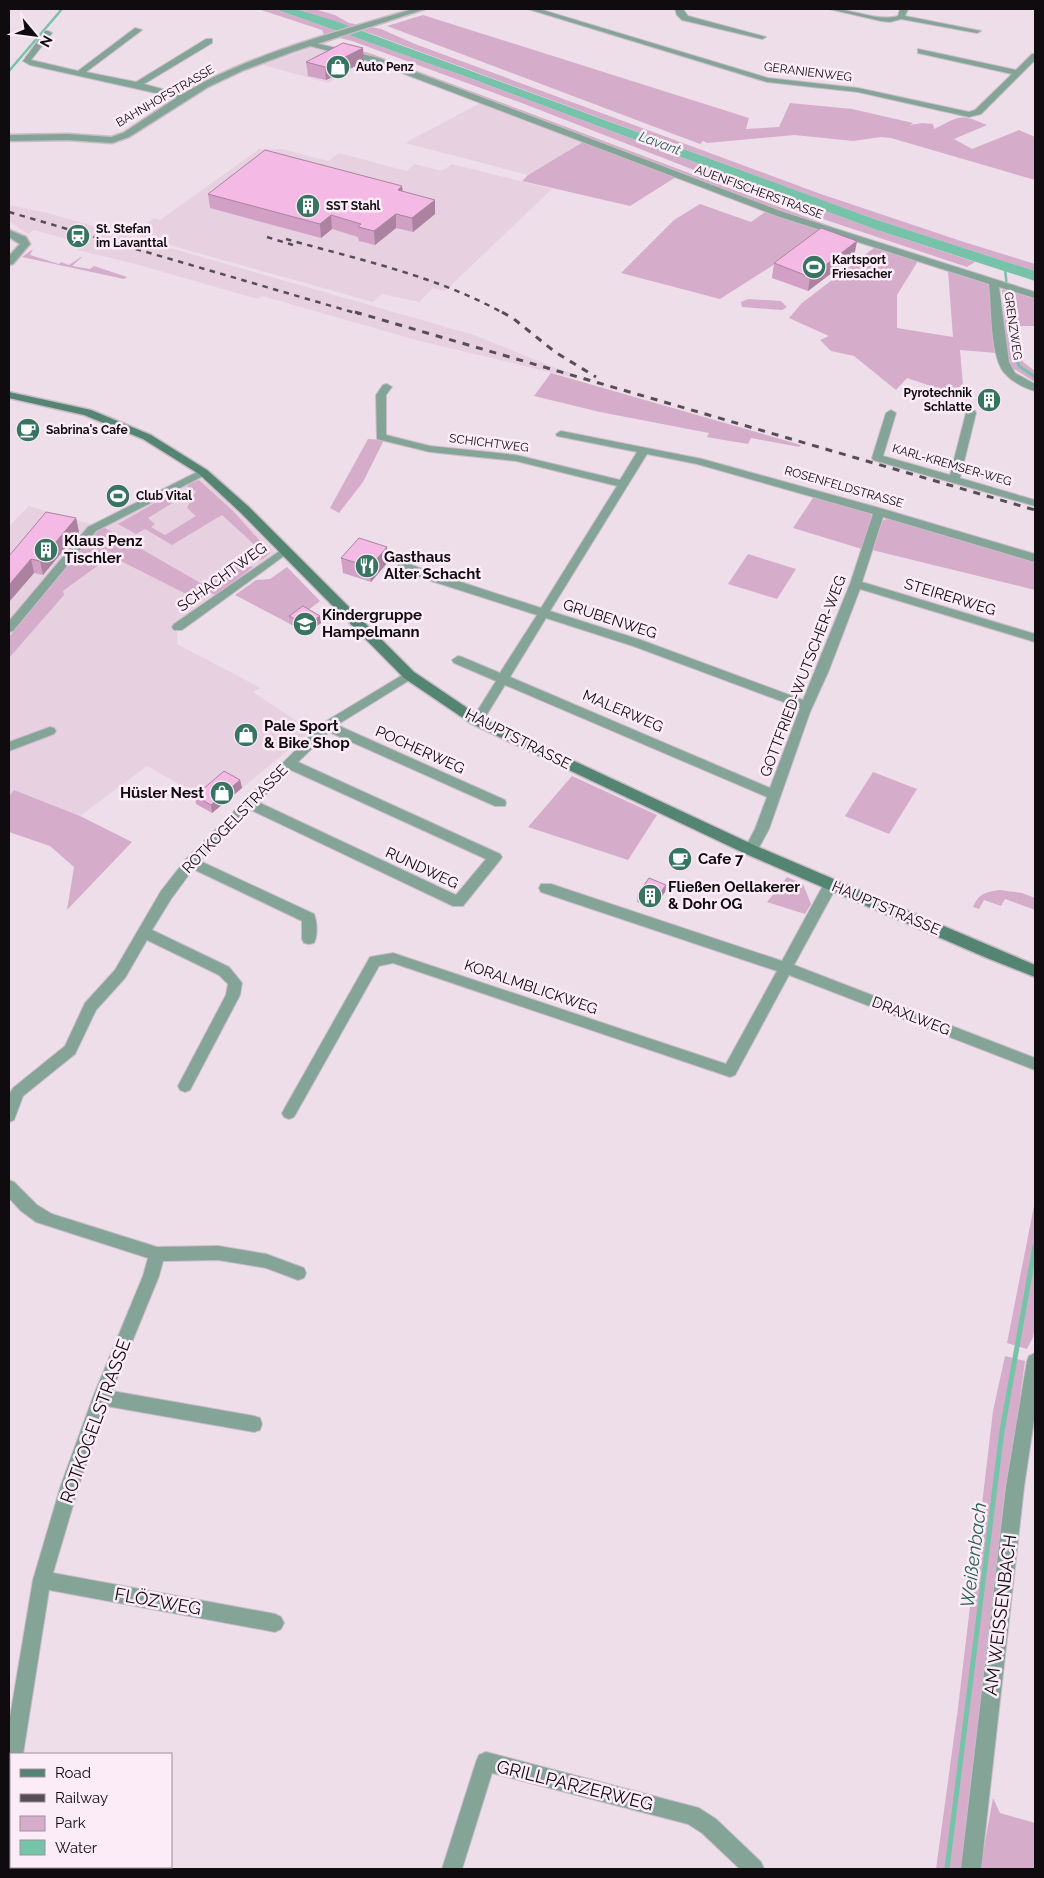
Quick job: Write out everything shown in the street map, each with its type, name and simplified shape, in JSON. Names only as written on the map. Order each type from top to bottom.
[{"type":"main road","name":"HAUPTSTRASSE","points":[[9,395],[87,412],[147,437],[203,472],[245,510],[284,552],[409,675],[477,721],[751,850],[1035,971]]},
{"type":"street","name":"BAHNHOFSTRASSE","points":[[9,138],[68,137],[112,140],[126,135],[184,98],[235,70],[309,43],[421,9]]},
{"type":"street","name":"GERANIENWEG","points":[[532,9],[767,80],[858,90],[969,115],[978,112],[1035,56]]},
{"type":"street","points":[[679,9],[681,15],[685,18],[762,36]]},
{"type":"street","points":[[833,9],[890,20],[902,13],[977,31]]},
{"type":"street","points":[[80,74],[138,30]]},
{"type":"street","points":[[48,33],[28,61],[80,74],[137,85],[184,98]]},
{"type":"street","points":[[137,85],[209,41]]},
{"type":"street","name":"AUENFISCHERSTRASSE","points":[[309,43],[376,60],[780,214],[1035,295]]},
{"type":"street","points":[[921,51],[1018,73]]},
{"type":"street","points":[[9,234],[22,239],[25,244],[9,262]]},
{"type":"street","name":"GRENZWEG","points":[[997,284],[1002,356],[1006,369],[1035,388]]},
{"type":"street","points":[[381,437],[381,395],[387,387]]},
{"type":"street","name":"KARL-KREMSER-WEG","points":[[891,413],[877,458],[1035,503]]},
{"type":"street","points":[[954,480],[971,413]]},
{"type":"street","name":"ROSENFELDSTRASSE","points":[[561,434],[644,450],[770,480],[1035,558]]},
{"type":"street","name":"SCHICHTWEG","points":[[381,437],[430,449],[516,458],[622,484]]},
{"type":"street","points":[[477,721],[501,679],[644,450]]},
{"type":"street","points":[[9,628],[92,529],[203,472]]},
{"type":"street","name":"GOTTFRIED-WUTSCHER-WEG","points":[[751,850],[762,829],[806,706],[823,670],[856,584],[879,511]]},
{"type":"street","name":"SCHACHTWEG","points":[[178,627],[284,552]]},
{"type":"street","name":"GRUBENWEG","points":[[403,565],[426,575],[637,643],[806,706]]},
{"type":"street","name":"STEIRERWEG","points":[[856,584],[1035,638]]},
{"type":"street","name":"MALERWEG","points":[[458,660],[774,794]]},
{"type":"street","name":"ROTKOGELSTRASSE","points":[[9,1116],[13,1101],[18,1092],[70,1050],[90,1007],[120,974],[166,895],[191,862],[326,726],[409,675]]},
{"type":"street","name":"POCHERWEG","points":[[326,726],[500,803]]},
{"type":"street","points":[[9,747],[50,731]]},
{"type":"street","name":"RUNDWEG","points":[[250,804],[458,902],[495,857],[288,763]]},
{"type":"street","points":[[191,862],[309,918],[309,939]]},
{"type":"street","name":"KORALMBLICKWEG","points":[[289,1113],[375,961],[394,958],[730,1071],[831,884]]},
{"type":"street","points":[[546,888],[786,968]]},
{"type":"street","points":[[143,932],[224,971],[235,983],[233,995],[184,1086]]},
{"type":"street","name":"DRAXLWEG","points":[[786,968],[1035,1064]]},
{"type":"street","points":[[9,1187],[23,1205],[48,1220],[157,1254],[218,1253],[266,1261],[298,1273]]},
{"type":"street","name":"ROTKOGELSTRASSE","points":[[12,1753],[42,1580],[70,1485],[101,1397],[151,1276],[157,1254]]},
{"type":"street","name":"AM WEISSENBACH","points":[[971,1869],[1015,1487],[1035,1361]]},
{"type":"street","points":[[101,1397],[254,1424]]},
{"type":"street","name":"FLÖZWEG","points":[[42,1580],[275,1623]]},
{"type":"street","name":"GRILLPARZERWEG","points":[[452,1869],[486,1762],[692,1815],[709,1826],[754,1869]]},
{"type":"shaded area","points":[[314,47],[369,60],[328,83],[263,65]]},
{"type":"shaded area","points":[[482,102],[583,142],[528,175],[405,143]]},
{"type":"shaded area","points":[[259,149],[282,149],[328,161],[339,153],[407,171],[414,164],[442,171],[452,164],[552,189],[445,291],[433,288],[419,302],[382,294],[373,302],[130,234],[154,218],[160,220]]},
{"type":"shaded area","points":[[9,205],[48,213],[474,335],[577,375],[574,378],[420,341],[262,296],[258,299],[139,265],[77,250],[84,244],[34,230],[28,234],[9,221]]},
{"type":"shaded area","points":[[197,476],[218,493],[279,555],[178,627],[177,644],[261,688],[253,692],[312,731],[242,788],[226,779],[203,798],[147,766],[80,816],[14,790],[9,796],[9,526],[29,506],[94,525]]},
{"type":"green space","points":[[258,9],[275,9],[467,77],[874,229],[975,262],[967,267],[799,211],[527,105],[352,41],[324,34],[322,30]]},
{"type":"green space","points":[[296,9],[314,9],[335,15],[349,23],[381,29],[415,44],[818,193],[1035,264],[1035,271],[874,219],[375,35]]},
{"type":"green space","points":[[423,15],[749,118],[746,129],[779,127],[790,103],[852,109],[913,123],[910,125],[933,124],[934,129],[955,119],[971,119],[987,125],[954,139],[972,149],[1019,130],[1035,137],[1035,180],[891,138],[881,137],[853,141],[794,135],[707,143],[703,141],[700,144],[387,26]]},
{"type":"green space","points":[[346,47],[372,54],[838,229],[788,215],[369,55],[343,49]]},
{"type":"green space","points":[[583,142],[676,177],[630,206],[522,181],[528,175]]},
{"type":"green space","points":[[700,204],[751,222],[765,212],[818,228],[813,240],[720,299],[621,273],[674,220]]},
{"type":"green space","points":[[875,247],[918,261],[897,295],[897,328],[953,337],[948,271],[986,283],[991,288],[997,353],[960,350],[963,386],[946,391],[907,378],[896,390],[854,356],[831,351],[820,340],[829,336],[789,318],[802,303]]},
{"type":"green space","points":[[33,249],[30,255],[59,264],[61,262],[69,265],[82,257],[72,266],[90,269],[94,266],[127,277],[124,279],[22,257]]},
{"type":"green space","points":[[1002,289],[1035,298],[1035,326],[1016,326],[1023,362],[1035,371],[1035,382],[1011,367],[1007,352]]},
{"type":"green space","points":[[748,299],[781,301],[787,307],[782,310],[742,307],[741,302]]},
{"type":"green space","points":[[551,373],[801,445],[799,447],[751,438],[748,444],[712,438],[707,437],[709,433],[600,412],[534,396]]},
{"type":"green space","points":[[368,439],[384,440],[363,482],[339,513],[330,508]]},
{"type":"green space","points":[[199,480],[232,510],[270,552],[266,556],[260,560],[251,559],[249,555],[258,548],[222,515],[172,545],[145,529],[136,534],[118,524],[177,490],[171,504],[148,518],[155,524],[151,527],[165,535],[196,516],[187,508],[196,491],[187,487],[189,484]]},
{"type":"green space","points":[[815,495],[866,510],[872,516],[862,549],[793,528]]},
{"type":"green space","points":[[891,518],[1035,561],[1035,590],[872,550],[883,520]]},
{"type":"green space","points":[[103,527],[204,585],[238,563],[253,567],[216,596],[210,592],[198,600],[111,556],[63,591],[64,595],[9,658],[9,637],[92,536]]},
{"type":"green space","points":[[748,554],[796,569],[777,599],[728,584]]},
{"type":"green space","points":[[287,567],[320,601],[290,624],[235,595],[256,580],[270,579]]},
{"type":"green space","points":[[873,772],[917,789],[889,834],[845,816]]},
{"type":"green space","points":[[572,776],[657,815],[628,860],[528,827]]},
{"type":"green space","points":[[14,790],[80,816],[132,842],[67,910],[74,867],[50,846],[9,832],[9,796]]},
{"type":"green space","points":[[787,877],[803,884],[811,904],[805,914],[767,902]]},
{"type":"green space","points":[[1000,890],[1022,893],[1035,898],[1035,910],[1005,899],[1001,906],[984,900],[979,909],[973,907],[980,896]]},
{"type":"green space","points":[[1035,1201],[1035,1326],[1033,1337],[1027,1349],[1007,1343]]},
{"type":"green space","points":[[1005,1356],[1025,1361],[961,1869],[936,1869],[958,1708],[993,1411]]},
{"type":"green space","points":[[993,1798],[1000,1813],[1035,1823],[1035,1869],[980,1869]]},
{"type":"water","name":"Lavant","points":[[275,9],[296,9],[335,21],[874,219],[1035,271],[1035,281],[874,229],[467,77]]},
{"type":"building","points":[[343,43],[363,48],[325,67],[306,62]]},
{"type":"building","name":"SST Stahl","points":[[265,150],[402,186],[398,190],[435,200],[412,218],[396,214],[374,231],[358,227],[361,224],[331,215],[320,224],[208,194]]},
{"type":"building","points":[[821,228],[857,241],[810,277],[774,263]]},
{"type":"building","points":[[46,512],[76,518],[40,561],[31,559],[9,585],[9,556]]},
{"type":"building","points":[[359,538],[387,547],[370,567],[341,558]]},
{"type":"building","points":[[303,606],[320,616],[307,625],[289,616]]},
{"type":"building","points":[[224,771],[240,780],[211,805],[195,796]]},
{"type":"building","points":[[649,878],[666,885],[654,901],[638,894]]},
{"type":"waterway","points":[[9,71],[62,9]]},
{"type":"waterway","points":[[1005,269],[1010,314]]},
{"type":"waterway","points":[[1010,312],[1015,353],[1019,366],[1035,377]]},
{"type":"waterway","name":"Weißenbach","points":[[947,1869],[1002,1431],[1035,1246]]},
{"type":"railway","points":[[9,212],[359,314]]},
{"type":"railway","points":[[267,237],[293,245]]},
{"type":"railway","points":[[286,239],[425,279],[452,289],[505,314]]},
{"type":"railway","points":[[355,312],[1035,510]]},
{"type":"railway","points":[[502,312],[514,319],[555,352],[596,377]]},
{"type":"place","name":"Auto Penz","points":[[338,67]]},
{"type":"place","name":"SST Stahl","points":[[308,206]]},
{"type":"place","name":"St. Stefan im Lavanttal","points":[[78,236]]},
{"type":"place","name":"Kartsport Friesacher","points":[[814,267]]},
{"type":"place","name":"Pyrotechnik Schlatte","points":[[989,400]]},
{"type":"place","name":"Sabrina's Cafe","points":[[28,430]]},
{"type":"place","name":"Club Vital","points":[[118,496]]},
{"type":"place","name":"Klaus Penz Tischler","points":[[46,550]]},
{"type":"place","name":"Gasthaus Alter Schacht","points":[[367,566]]},
{"type":"place","name":"Kindergruppe Hampelmann","points":[[305,624]]},
{"type":"place","name":"Pale Sport & Bike Shop","points":[[246,735]]},
{"type":"place","name":"Hüsler Nest","points":[[222,793]]},
{"type":"place","name":"Cafe 7","points":[[680,859]]},
{"type":"place","name":"Fließen Oellakerer & Dohr OG","points":[[650,896]]}]
